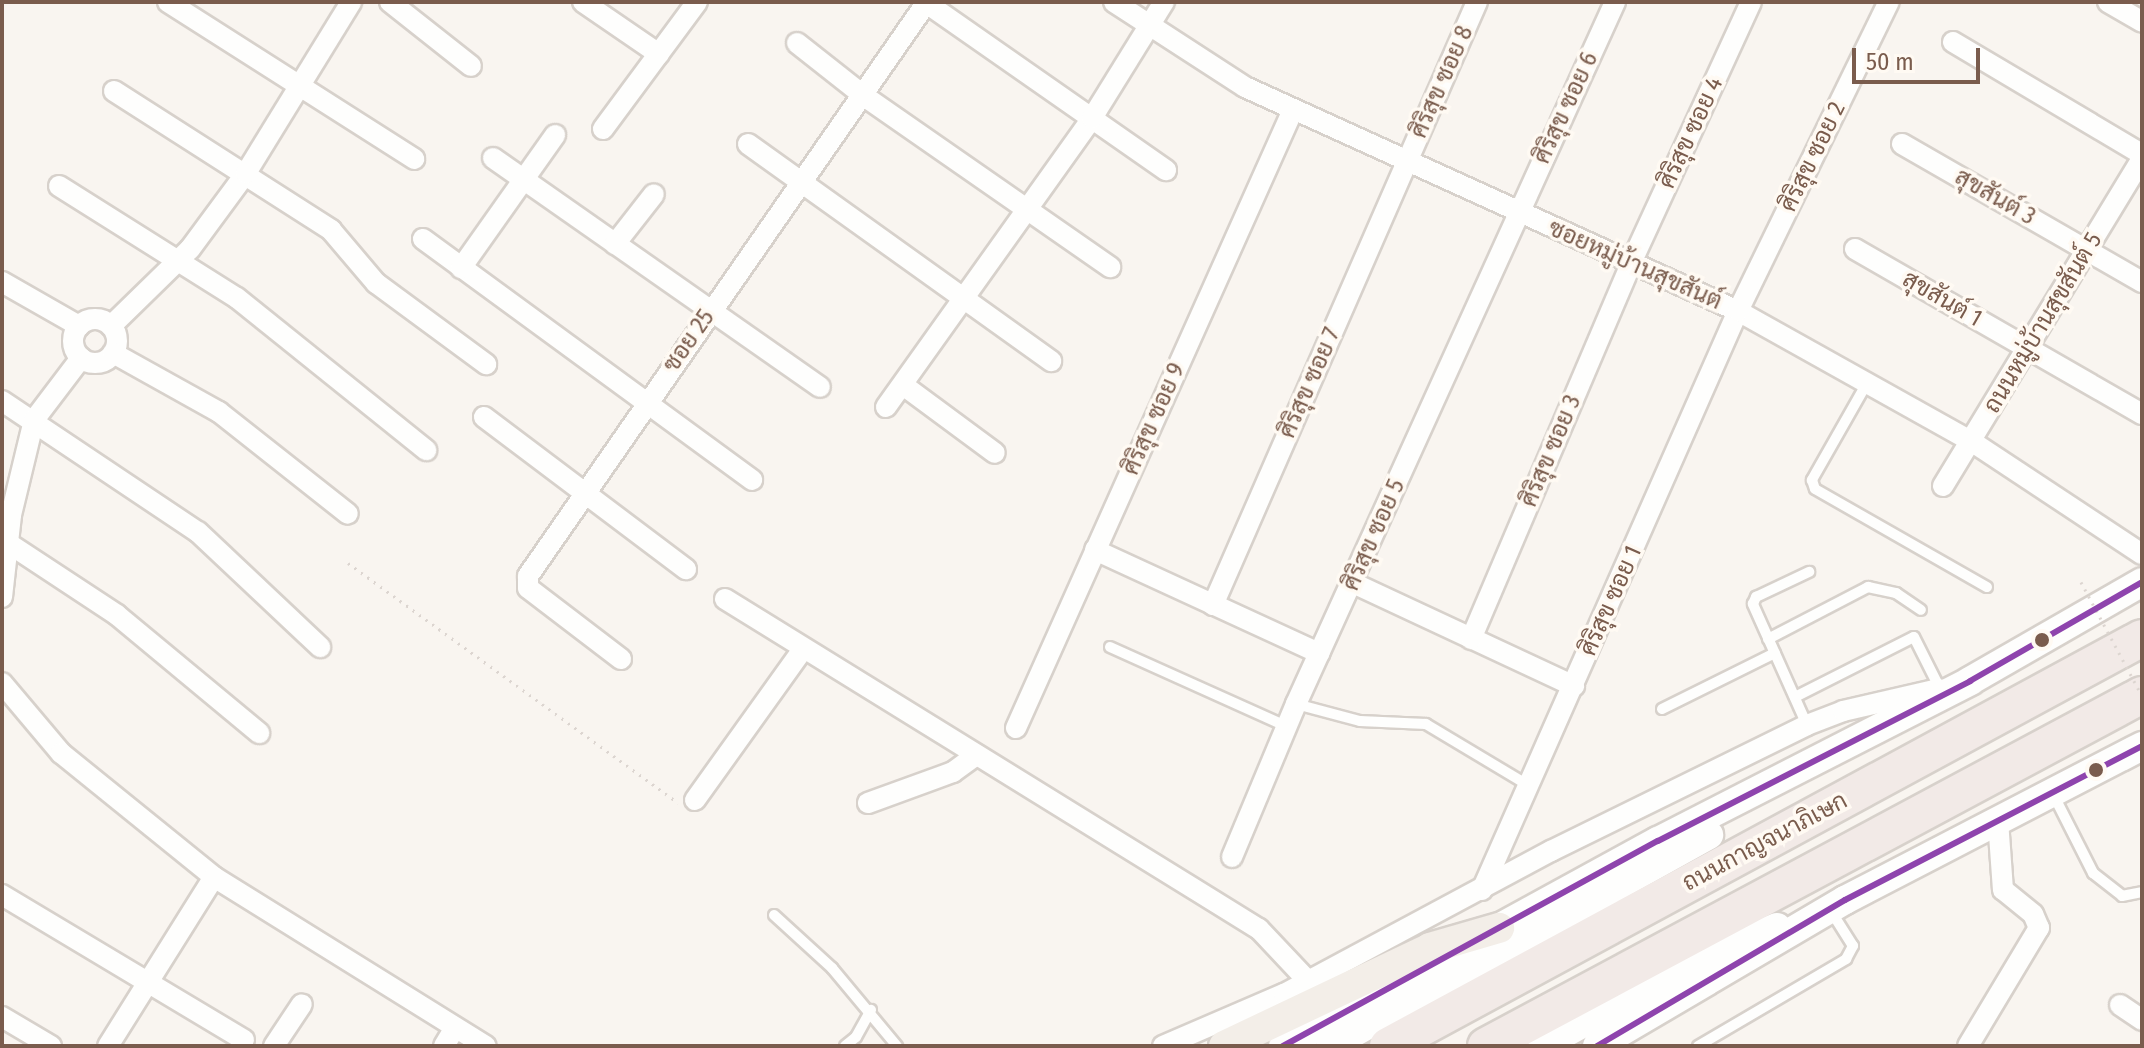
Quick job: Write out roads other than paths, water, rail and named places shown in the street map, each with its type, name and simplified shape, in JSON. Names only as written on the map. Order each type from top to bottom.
[{"type":"highway","name":"ถนนกาญจนาภิเษก","points":[[1388,1046],[2142,638]]},
{"type":"highway","name":"ถนนกาญจนาภิเษก","points":[[1486,1046],[2142,696]]},
{"type":"main road","points":[[1330,1046],[1512,935],[1787,778],[1970,681],[2142,582]]},
{"type":"main road","points":[[1597,1046],[1837,905],[2142,748]]},
{"type":"main road","points":[[1542,1046],[1701,958],[1837,905]]},
{"type":"main road","points":[[1224,1046],[1430,948],[1512,935]]},
{"type":"main road","points":[[1283,1046],[1512,935]]},
{"type":"street","points":[[168,2],[414,159]]},
{"type":"street","points":[[111,326],[179,261],[246,173],[351,2]]},
{"type":"street","points":[[390,2],[471,66]]},
{"type":"street","points":[[583,2],[659,54]]},
{"type":"street","points":[[603,129],[697,2]]},
{"type":"street","points":[[926,2],[1166,170]]},
{"type":"street","name":"ซอย 25","points":[[621,659],[526,585],[585,490],[864,96],[926,2]]},
{"type":"street","name":"ซอยหมู่บ้านสุขสันต์","points":[[1114,2],[1147,26],[1293,110],[1738,311],[1971,441],[2142,554]]},
{"type":"street","points":[[886,407],[1092,118],[1164,2]]},
{"type":"street","name":"ศิริสุข ซอย 8","points":[[1407,161],[1477,2]]},
{"type":"street","name":"ศิริสุข ซอย 6","points":[[1517,213],[1615,2]]},
{"type":"street","name":"ศิริสุข ซอย 4","points":[[1631,263],[1751,2]]},
{"type":"street","name":"ศิริสุข ซอย 2","points":[[1738,311],[1889,2]]},
{"type":"street","points":[[2108,2],[2142,22]]},
{"type":"street","points":[[1953,42],[2142,157]]},
{"type":"street","points":[[797,43],[864,96],[1029,207],[1110,267]]},
{"type":"street","points":[[114,91],[331,230],[376,283],[486,364]]},
{"type":"street","name":"ศิริสุข ซอย 9","points":[[1016,728],[1293,110]]},
{"type":"street","points":[[461,268],[555,135]]},
{"type":"street","points":[[748,144],[1051,361]]},
{"type":"street","name":"สุขสันต์ 3","points":[[1902,144],[2142,282]]},
{"type":"street","name":"ถนนหมู่บ้านสุขสันต์ 5","points":[[1943,486],[2142,157]]},
{"type":"street","points":[[493,158],[820,387]]},
{"type":"street","name":"ศิริสุข ซอย 7","points":[[1213,605],[1407,161]]},
{"type":"street","points":[[59,186],[237,298],[426,450]]},
{"type":"street","points":[[615,244],[654,194]]},
{"type":"street","name":"ศิริสุข ซอย 5","points":[[1232,857],[1286,726],[1517,213]]},
{"type":"street","points":[[423,239],[752,480]]},
{"type":"street","name":"สุขสันต์ 1","points":[[1855,249],[2142,414]]},
{"type":"street","name":"ศิริสุข ซอย 3","points":[[1471,639],[1631,263]]},
{"type":"street","points":[[2,282],[79,326]]},
{"type":"street","name":"ศิริสุข ซอย 1","points":[[1482,890],[1738,311]]},
{"type":"street","points":[[98,319],[111,326],[116,339],[113,353],[94,363],[81,358],[73,339],[79,326],[98,319]]},
{"type":"street","points":[[113,353],[219,412],[348,514]]},
{"type":"street","points":[[2,597],[7,534],[34,420],[81,358]]},
{"type":"street","points":[[903,385],[995,453]]},
{"type":"street","points":[[2,401],[198,532],[320,647]]},
{"type":"street","points":[[484,417],[686,569]]},
{"type":"street","points":[[7,534],[117,615],[259,733]]},
{"type":"street","points":[[1095,550],[1319,653]]},
{"type":"street","points":[[1353,583],[1574,686]]},
{"type":"street","points":[[725,599],[1259,929],[1309,982]]},
{"type":"street","points":[[695,800],[803,649]]},
{"type":"street","points":[[1163,1046],[1309,982],[1482,890],[1807,725],[1843,711],[1970,681]]},
{"type":"street","points":[[2,683],[61,753],[214,877],[486,1046]]},
{"type":"street","points":[[868,803],[953,772],[976,755]]},
{"type":"street","points":[[1968,1046],[2039,928],[2033,914],[2003,890],[1998,821]]},
{"type":"street","points":[[108,1046],[214,877]]},
{"type":"street","points":[[2,895],[244,1040]]},
{"type":"street","points":[[274,1046],[302,1004]]},
{"type":"street","points":[[2120,1005],[2142,1020]]},
{"type":"street","points":[[2,1017],[51,1046]]},
{"type":"street","points":[[444,1046],[455,1028]]},
{"type":"lane","points":[[1867,383],[1812,480],[1815,489],[1987,587]]},
{"type":"lane","points":[[1807,725],[1755,612],[1756,597],[1809,572]]},
{"type":"lane","points":[[1768,639],[1868,587],[1896,593],[1921,610]]},
{"type":"lane","points":[[1795,697],[1914,637],[1940,689]]},
{"type":"lane","points":[[1110,647],[1286,726]]},
{"type":"lane","points":[[1662,709],[1775,653]]},
{"type":"lane","points":[[1296,704],[1360,721],[1426,724],[1528,785]]},
{"type":"lane","points":[[2052,793],[2093,873],[2122,896],[2142,892]]},
{"type":"lane","points":[[1698,1046],[1846,959],[1853,946],[1837,905]]},
{"type":"lane","points":[[774,915],[871,1010],[897,1046]]},
{"type":"lane","points":[[845,1046],[856,1037],[871,1010]]}]
